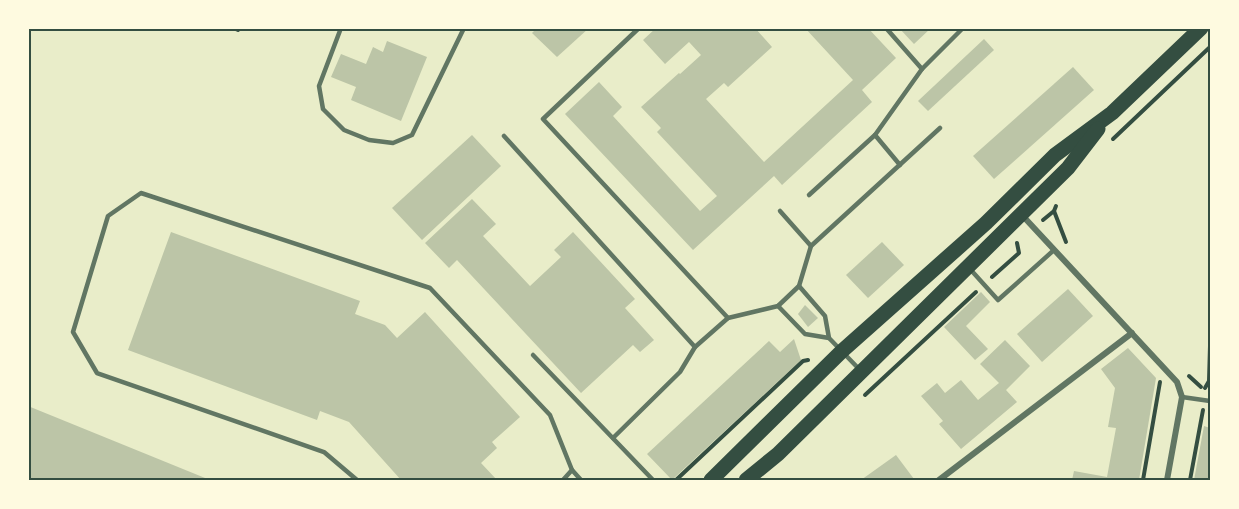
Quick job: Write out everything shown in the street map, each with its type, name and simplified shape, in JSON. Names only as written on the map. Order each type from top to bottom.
[{"type":"main road","points":[[711,480],[842,351],[986,223],[1055,155],[1112,113],[1201,28]]},
{"type":"main road","points":[[746,480],[777,454],[1068,168],[1112,113]]},
{"type":"street","points":[[1020,214],[1177,382],[1182,397],[1167,480]]},
{"type":"street","points":[[939,480],[1132,333]]},
{"type":"lane","points":[[341,28],[319,86],[323,109],[344,130],[369,140],[393,143],[412,135],[464,28]]},
{"type":"lane","points":[[639,28],[543,119],[728,318]]},
{"type":"lane","points":[[886,28],[922,69]]},
{"type":"lane","points":[[809,195],[875,135],[922,69],[963,28]]},
{"type":"lane","points":[[613,438],[680,372],[695,347],[728,318],[777,306],[799,286],[811,246],[940,128]]},
{"type":"lane","points":[[875,135],[900,165]]},
{"type":"lane","points":[[504,136],[695,347]]},
{"type":"lane","points":[[357,480],[324,452],[97,373],[73,332],[108,216],[141,193],[430,288],[550,415],[572,470],[581,480]]},
{"type":"lane","points":[[780,211],[811,246]]},
{"type":"lane","points":[[967,266],[998,300],[1054,250]]},
{"type":"lane","points":[[799,286],[825,316],[829,338],[860,371]]},
{"type":"lane","points":[[777,306],[805,334],[829,338]]},
{"type":"lane","points":[[533,355],[653,480]]},
{"type":"lane","points":[[1182,397],[1207,400]]},
{"type":"lane","points":[[563,480],[572,470]]},
{"type":"path","points":[[1112,141],[1210,46]]},
{"type":"path","points":[[859,401],[1019,252],[1017,243],[1054,211],[1058,201]]},
{"type":"path","points":[[1190,480],[1207,400],[1204,390],[1209,381],[1210,346]]},
{"type":"path","points":[[676,480],[803,362]]},
{"type":"path","points":[[1143,480],[1162,366]]},
{"type":"building","points":[[537,28],[589,28],[557,57],[532,33]]},
{"type":"building","points":[[656,28],[755,28],[772,47],[728,87],[724,83],[706,99],[764,162],[853,80],[805,28],[868,28],[896,58],[862,90],[872,102],[782,185],[774,176],[693,250],[565,114],[599,82],[622,107],[613,116],[700,211],[717,196],[657,132],[661,128],[641,107],[701,55],[689,42],[665,64],[643,40]]},
{"type":"building","points":[[899,28],[931,28],[914,44]]},
{"type":"building","points":[[984,39],[994,50],[928,111],[918,101]]},
{"type":"building","points":[[387,41],[427,57],[401,121],[351,100],[356,87],[331,77],[341,54],[366,64],[373,47],[383,52]]},
{"type":"building","points":[[1073,67],[1094,90],[994,179],[973,156]]},
{"type":"building","points":[[472,135],[501,166],[422,240],[392,208]]},
{"type":"building","points":[[472,199],[496,224],[483,236],[530,286],[561,257],[554,250],[573,232],[635,299],[625,308],[654,340],[640,352],[633,345],[581,393],[457,260],[449,268],[425,243]]},
{"type":"building","points":[[171,232],[360,301],[355,314],[385,325],[397,338],[425,312],[520,417],[492,442],[497,448],[481,463],[497,480],[401,480],[349,422],[320,411],[317,420],[128,350]]},
{"type":"building","points":[[882,242],[904,265],[868,298],[846,275]]},
{"type":"building","points":[[1068,289],[1093,316],[1042,362],[1017,334]]},
{"type":"building","points":[[981,292],[990,302],[966,326],[988,349],[975,360],[944,327]]},
{"type":"building","points":[[805,305],[818,318],[808,327],[798,314]]},
{"type":"building","points":[[794,339],[801,360],[672,480],[647,454],[769,341],[780,352]]},
{"type":"building","points":[[1005,340],[1030,366],[1006,390],[1017,402],[961,449],[939,424],[943,421],[921,396],[937,383],[945,393],[961,380],[978,400],[999,383],[980,364]]},
{"type":"building","points":[[1128,348],[1156,378],[1139,480],[1072,480],[1074,471],[1107,477],[1116,428],[1108,427],[1115,388],[1101,369]]},
{"type":"building","points":[[28,406],[210,480],[28,480]]},
{"type":"building","points":[[1204,426],[1210,428],[1210,480],[1194,480]]},
{"type":"building","points":[[896,455],[914,479],[861,480]]}]
